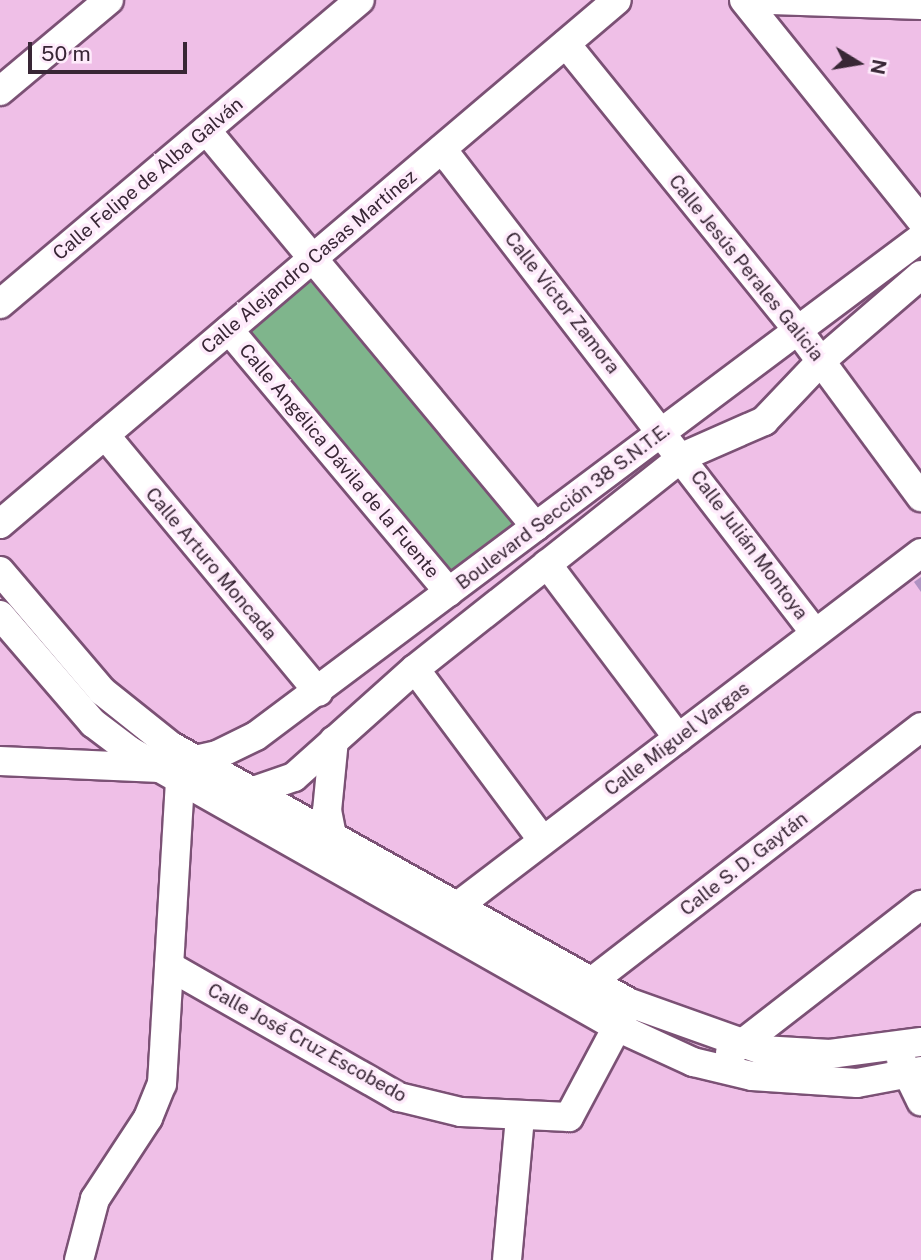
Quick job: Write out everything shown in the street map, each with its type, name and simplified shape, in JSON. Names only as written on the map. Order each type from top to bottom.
[{"type":"street","points":[[0,92],[109,0]]},
{"type":"street","name":"Calle Felipe de Alba Galván","points":[[0,304],[360,0]]},
{"type":"street","name":"Calle Alejandro Casas Martínez","points":[[0,524],[617,0]]},
{"type":"street","points":[[744,0],[921,220]]},
{"type":"street","points":[[771,0],[905,3]]},
{"type":"street","name":"Calle Jesús Perales Galicia","points":[[566,44],[800,333],[921,497]]},
{"type":"street","points":[[206,130],[536,527]]},
{"type":"street","name":"Calle Víctor Zamora","points":[[442,149],[682,457]]},
{"type":"street","name":"Boulevard Sección 38 S.N.T.E.","points":[[179,770],[246,741],[318,692],[663,432],[800,333],[921,238]]},
{"type":"street","name":"Boulevard Sección 38 S.N.T.E.","points":[[207,797],[254,794],[294,777],[415,669],[682,457],[764,421],[821,361],[921,275]]},
{"type":"street","name":"Calle Angélica Dávila de la Fuente","points":[[229,330],[449,592]]},
{"type":"street","name":"Calle Arturo Moncada","points":[[105,435],[318,692]]},
{"type":"street","name":"Calle Julián Montoya","points":[[682,457],[815,633]]},
{"type":"street","name":"Calle Miguel Vargas","points":[[443,917],[921,553]]},
{"type":"street","points":[[547,564],[678,738]]},
{"type":"street","points":[[0,571],[102,691],[207,797],[443,917],[590,983],[623,1015],[712,1068],[820,1083],[913,1074]]},
{"type":"street","points":[[0,615],[93,723],[179,770],[254,794],[333,841],[567,1000],[739,1046],[830,1054],[910,1045],[913,1074],[921,1101]]},
{"type":"street","points":[[415,669],[543,841]]},
{"type":"street","name":"Calle S. D. Gaytán","points":[[567,1000],[921,727]]},
{"type":"street","points":[[333,841],[327,800],[334,740]]},
{"type":"street","points":[[0,761],[179,770]]},
{"type":"street","points":[[79,1260],[91,1208],[148,1118],[164,1066],[179,770]]},
{"type":"street","points":[[712,1068],[921,905]]},
{"type":"street","name":"Calle José Cruz Escobedo","points":[[170,965],[399,1097],[436,1109],[558,1121],[577,1110],[623,1015]]},
{"type":"street","points":[[507,1260],[520,1118]]},
{"type":"green space","points":[[309,280],[516,527],[449,583],[242,336]]},
{"type":"building","points":[[921,577],[921,592],[914,582]]}]
